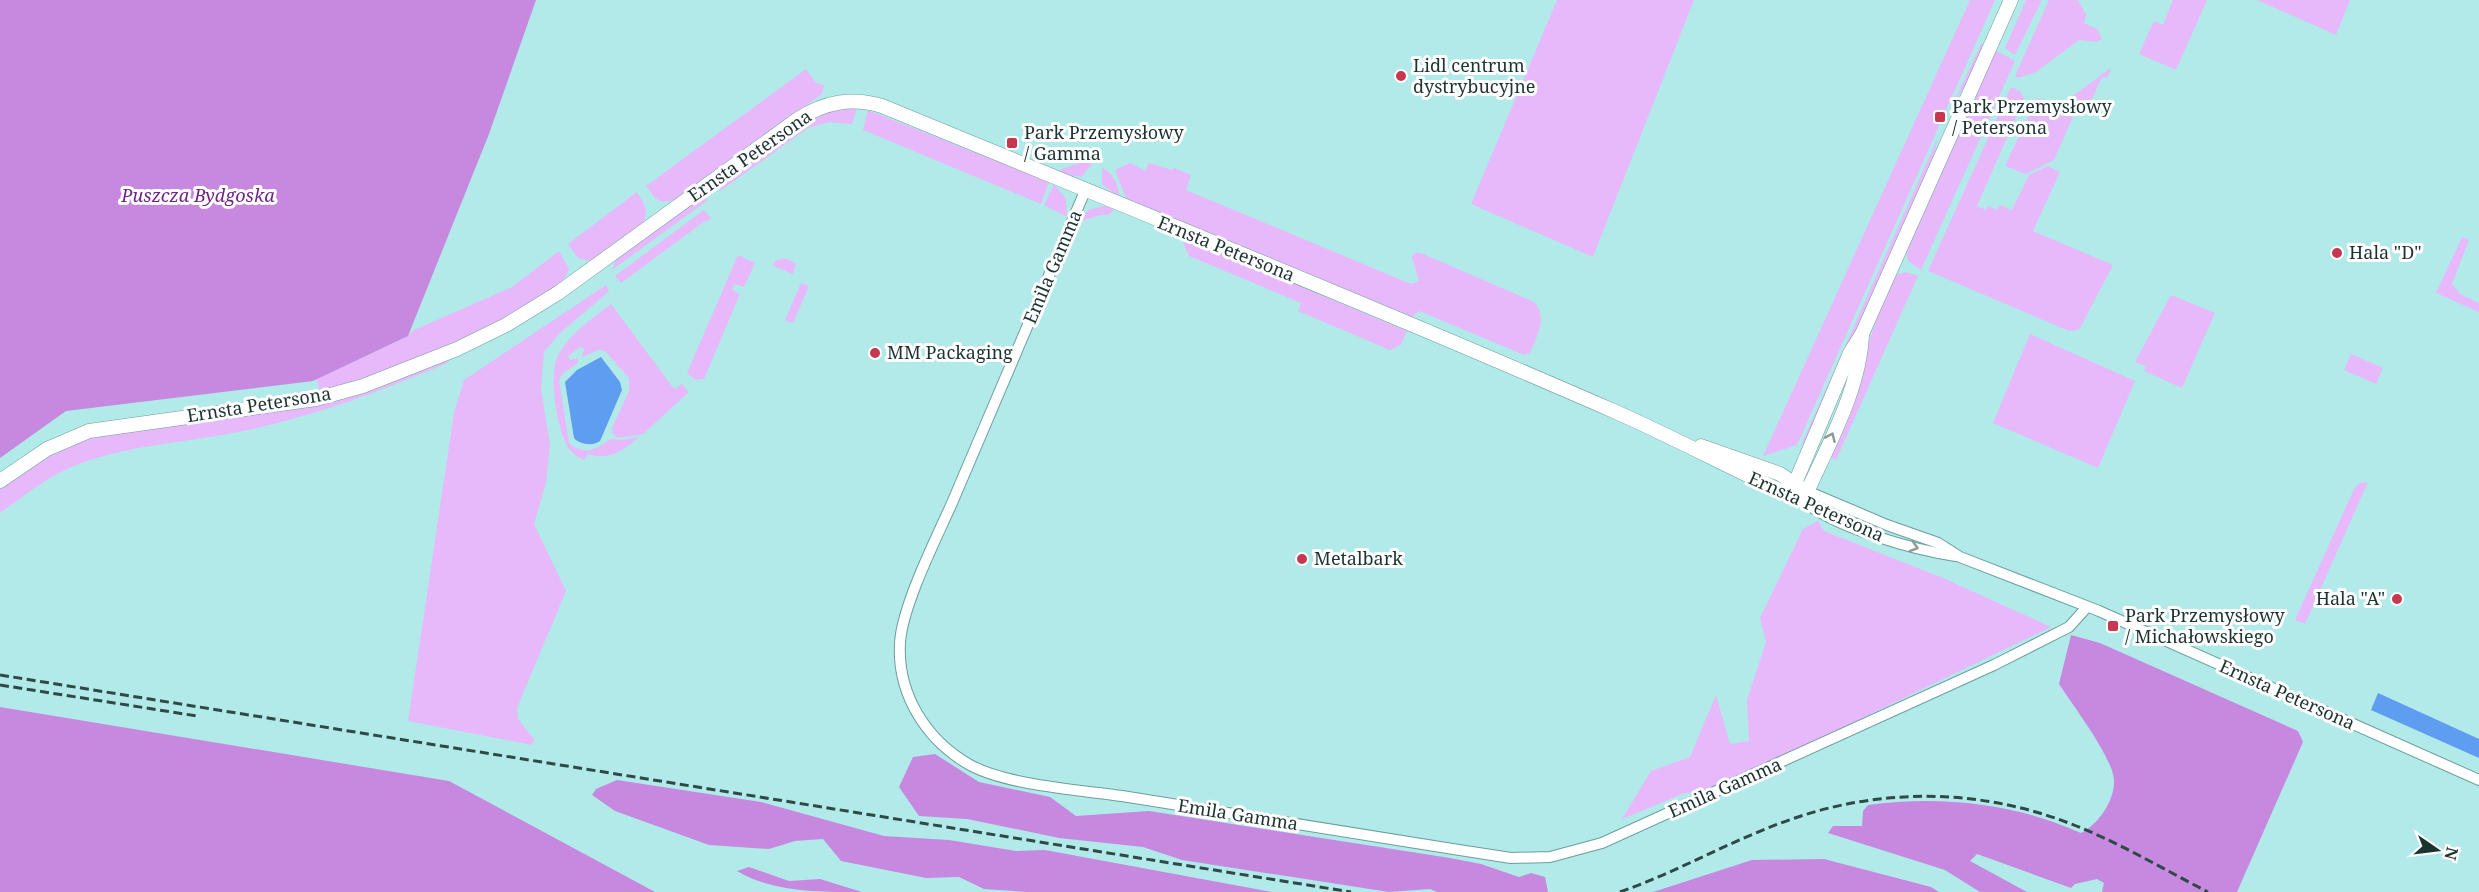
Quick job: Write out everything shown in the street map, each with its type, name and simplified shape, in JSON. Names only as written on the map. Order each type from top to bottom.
[{"type":"street","points":[[1799,493],[1850,353],[1862,334],[2011,0]]},
{"type":"street","name":"Ernsta Petersona","points":[[0,481],[47,449],[89,431],[316,399],[363,386],[457,349],[506,325],[558,293],[798,119],[834,102],[854,100],[882,106],[1678,440],[1725,466],[1938,543],[1960,557],[2087,607],[2479,780]]},
{"type":"street","name":"Emila Gamma","points":[[1085,191],[927,560],[902,628],[901,666],[911,704],[936,740],[972,766],[1028,781],[1511,858],[1550,857],[1602,843],[1994,665],[2069,627],[2087,607]]},
{"type":"shaded area","points":[[1557,0],[1694,0],[1593,257],[1471,204]]},
{"type":"shaded area","points":[[1970,0],[1995,0],[1797,445],[1763,456]]},
{"type":"shaded area","points":[[2026,0],[2042,0],[2015,55],[2005,48]]},
{"type":"shaded area","points":[[2049,0],[2078,0],[2086,14],[2084,23],[2097,29],[2102,39],[2097,42],[2079,40],[2036,72],[2018,78],[2015,76]]},
{"type":"shaded area","points":[[2173,0],[2207,0],[2176,70],[2139,54],[2154,21],[2163,25]]},
{"type":"shaded area","points":[[2257,0],[2350,0],[2336,35]]},
{"type":"shaded area","points":[[1981,44],[1984,45],[1969,79],[1952,106]]},
{"type":"shaded area","points":[[1995,50],[2015,61],[1921,270],[1908,261],[1906,250]]},
{"type":"shaded area","points":[[806,69],[816,83],[824,85],[822,94],[680,199],[663,202],[655,198],[646,186]]},
{"type":"shaded area","points":[[2109,69],[2111,70],[2107,78],[2102,77],[2086,112],[2070,104],[2069,99]]},
{"type":"shaded area","points":[[2011,87],[2020,91],[2024,99],[1977,206],[1986,210],[1988,206],[1997,210],[2000,205],[2012,210],[2029,175],[2048,166],[2060,172],[2033,231],[2113,265],[2079,330],[2069,331],[1928,271]]},
{"type":"shaded area","points":[[2037,98],[2060,108],[2058,113],[2073,117],[2054,160],[2026,174],[2005,166]]},
{"type":"shaded area","points":[[842,108],[857,108],[852,124],[829,122],[808,128],[720,191],[722,182],[779,139],[809,121]]},
{"type":"shaded area","points":[[868,110],[1049,182],[1041,204],[863,130]]},
{"type":"shaded area","points":[[1938,137],[1933,159],[1805,446],[1802,443]]},
{"type":"shaded area","points":[[1086,161],[1092,164],[1081,177],[1059,173],[1062,169]]},
{"type":"shaded area","points":[[1130,163],[1145,171],[1149,163],[1172,170],[1174,168],[1191,175],[1186,190],[1411,284],[1419,281],[1412,258],[1414,253],[1421,253],[1534,302],[1541,321],[1530,353],[1524,355],[1419,311],[1410,319],[1126,198],[1115,170]]},
{"type":"shaded area","points":[[1102,168],[1115,181],[1119,198],[1102,184]]},
{"type":"shaded area","points":[[1054,184],[1066,199],[1067,217],[1044,205]]},
{"type":"shaded area","points":[[637,192],[646,213],[641,226],[590,261],[578,258],[568,244]]},
{"type":"shaded area","points":[[698,199],[708,200],[612,270],[616,259]]},
{"type":"shaded area","points":[[1104,206],[1115,209],[1108,215],[1100,215],[1078,222],[1088,210]]},
{"type":"shaded area","points":[[704,210],[711,218],[706,222],[621,283],[615,276]]},
{"type":"shaded area","points":[[2462,237],[2469,240],[2452,284],[2460,294],[2479,303],[2479,312],[2436,293]]},
{"type":"shaded area","points":[[1183,242],[1207,247],[1407,331],[1401,345],[1390,350],[1298,311],[1301,303],[1189,256]]},
{"type":"shaded area","points":[[559,251],[569,269],[557,286],[532,304],[457,341],[320,393],[317,379],[408,336],[414,330],[512,287]]},
{"type":"shaded area","points":[[738,255],[755,263],[744,287],[734,284],[732,290],[740,294],[704,379],[696,380],[687,373]]},
{"type":"shaded area","points":[[784,258],[796,263],[793,274],[773,266],[775,261]]},
{"type":"shaded area","points":[[1906,272],[1918,276],[1836,460],[1827,456],[1877,320],[1895,275]]},
{"type":"shaded area","points":[[801,283],[809,286],[793,323],[785,320]]},
{"type":"shaded area","points":[[606,285],[609,291],[559,334],[544,352],[541,388],[550,445],[546,483],[534,524],[566,591],[517,708],[518,719],[534,739],[532,745],[408,721],[454,413],[464,380]]},
{"type":"shaded area","points":[[2171,295],[2215,313],[2182,388],[2144,371],[2146,366],[2135,362]]},
{"type":"shaded area","points":[[611,304],[674,389],[682,384],[689,392],[643,434],[618,438],[613,434],[612,428],[629,391],[629,378],[605,351],[598,350],[583,357],[585,349],[580,347],[568,356],[570,360],[578,358],[578,363],[563,373],[559,380],[569,443],[586,451],[610,439],[640,437],[616,453],[604,456],[588,454],[584,460],[569,449],[561,430],[555,403],[555,364],[563,347],[575,333]]},
{"type":"shaded area","points":[[2030,334],[2135,381],[2098,468],[1993,423]]},
{"type":"shaded area","points":[[2351,354],[2383,368],[2376,384],[2344,370]]},
{"type":"shaded area","points":[[449,359],[447,363],[398,383],[299,417],[248,430],[135,449],[90,460],[51,478],[0,513],[0,488],[54,452],[91,437],[304,408],[379,386]]},
{"type":"shaded area","points":[[2368,482],[2305,624],[2295,620],[2354,489],[2360,483]]},
{"type":"shaded area","points":[[1818,521],[1824,531],[1943,578],[2051,627],[1711,791],[1685,793],[1622,819],[1651,771],[1690,757],[1716,695],[1730,744],[1749,741],[1747,700],[1766,642],[1760,618],[1803,529]]},
{"type":"green space","name":"Puszcza Bydgoska","points":[[0,0],[536,0],[489,134],[408,336],[313,381],[66,411],[0,458]]},
{"type":"green space","points":[[2071,635],[2100,643],[2298,731],[2303,742],[2237,892],[2102,892],[2104,883],[2097,879],[2075,884],[2071,888],[1977,854],[1970,861],[2027,892],[1980,892],[1945,870],[1828,833],[1833,826],[1862,826],[1863,811],[1868,805],[1923,801],[2003,808],[2056,823],[2081,833],[2088,829],[2105,811],[2112,795],[2114,780],[2112,770],[2100,745],[2059,684]]},
{"type":"green space","points":[[0,707],[449,781],[655,892],[0,892]]},
{"type":"green space","points":[[935,754],[979,782],[1050,797],[1076,816],[1149,811],[1450,858],[1481,864],[1519,877],[1531,873],[1545,877],[1548,892],[1437,892],[1430,889],[1389,892],[1182,860],[1143,847],[1059,838],[967,819],[919,816],[899,787],[913,757]]},
{"type":"green space","points":[[617,780],[761,802],[884,836],[949,840],[1016,851],[1045,850],[1272,892],[1027,892],[984,889],[959,877],[926,878],[841,861],[823,839],[795,841],[769,849],[709,845],[615,811],[592,795],[596,789]]},
{"type":"green space","points":[[1824,859],[1931,887],[1939,892],[1653,892],[1752,860]]},
{"type":"green space","points":[[749,867],[789,881],[820,879],[862,892],[813,891],[781,887],[737,871]]},
{"type":"water","points":[[601,357],[620,382],[622,390],[600,441],[587,444],[574,438],[565,382],[577,370]]},
{"type":"water","points":[[2378,693],[2479,739],[2479,758],[2371,710]]},
{"type":"railway","points":[[0,675],[1351,892]]},
{"type":"railway","points":[[0,685],[197,716]]},
{"type":"railway","points":[[1620,892],[1795,818],[1862,801],[1931,796],[1999,803],[2066,822],[2120,846],[2208,892]]},
{"type":"place","name":"Lidl centrum dystrybucyjne","points":[[1401,76]]},
{"type":"place","name":"Park Przemysłowy / Petersona","points":[[1940,117]]},
{"type":"place","name":"Park Przemysłowy / Gamma","points":[[1012,143]]},
{"type":"place","name":"Hala \"D\"","points":[[2337,253]]},
{"type":"place","name":"MM Packaging","points":[[875,353]]},
{"type":"place","name":"Metalbark","points":[[1302,559]]},
{"type":"place","name":"Hala \"A\"","points":[[2397,599]]},
{"type":"place","name":"Park Przemysłowy / Michałowskiego","points":[[2113,626]]}]
